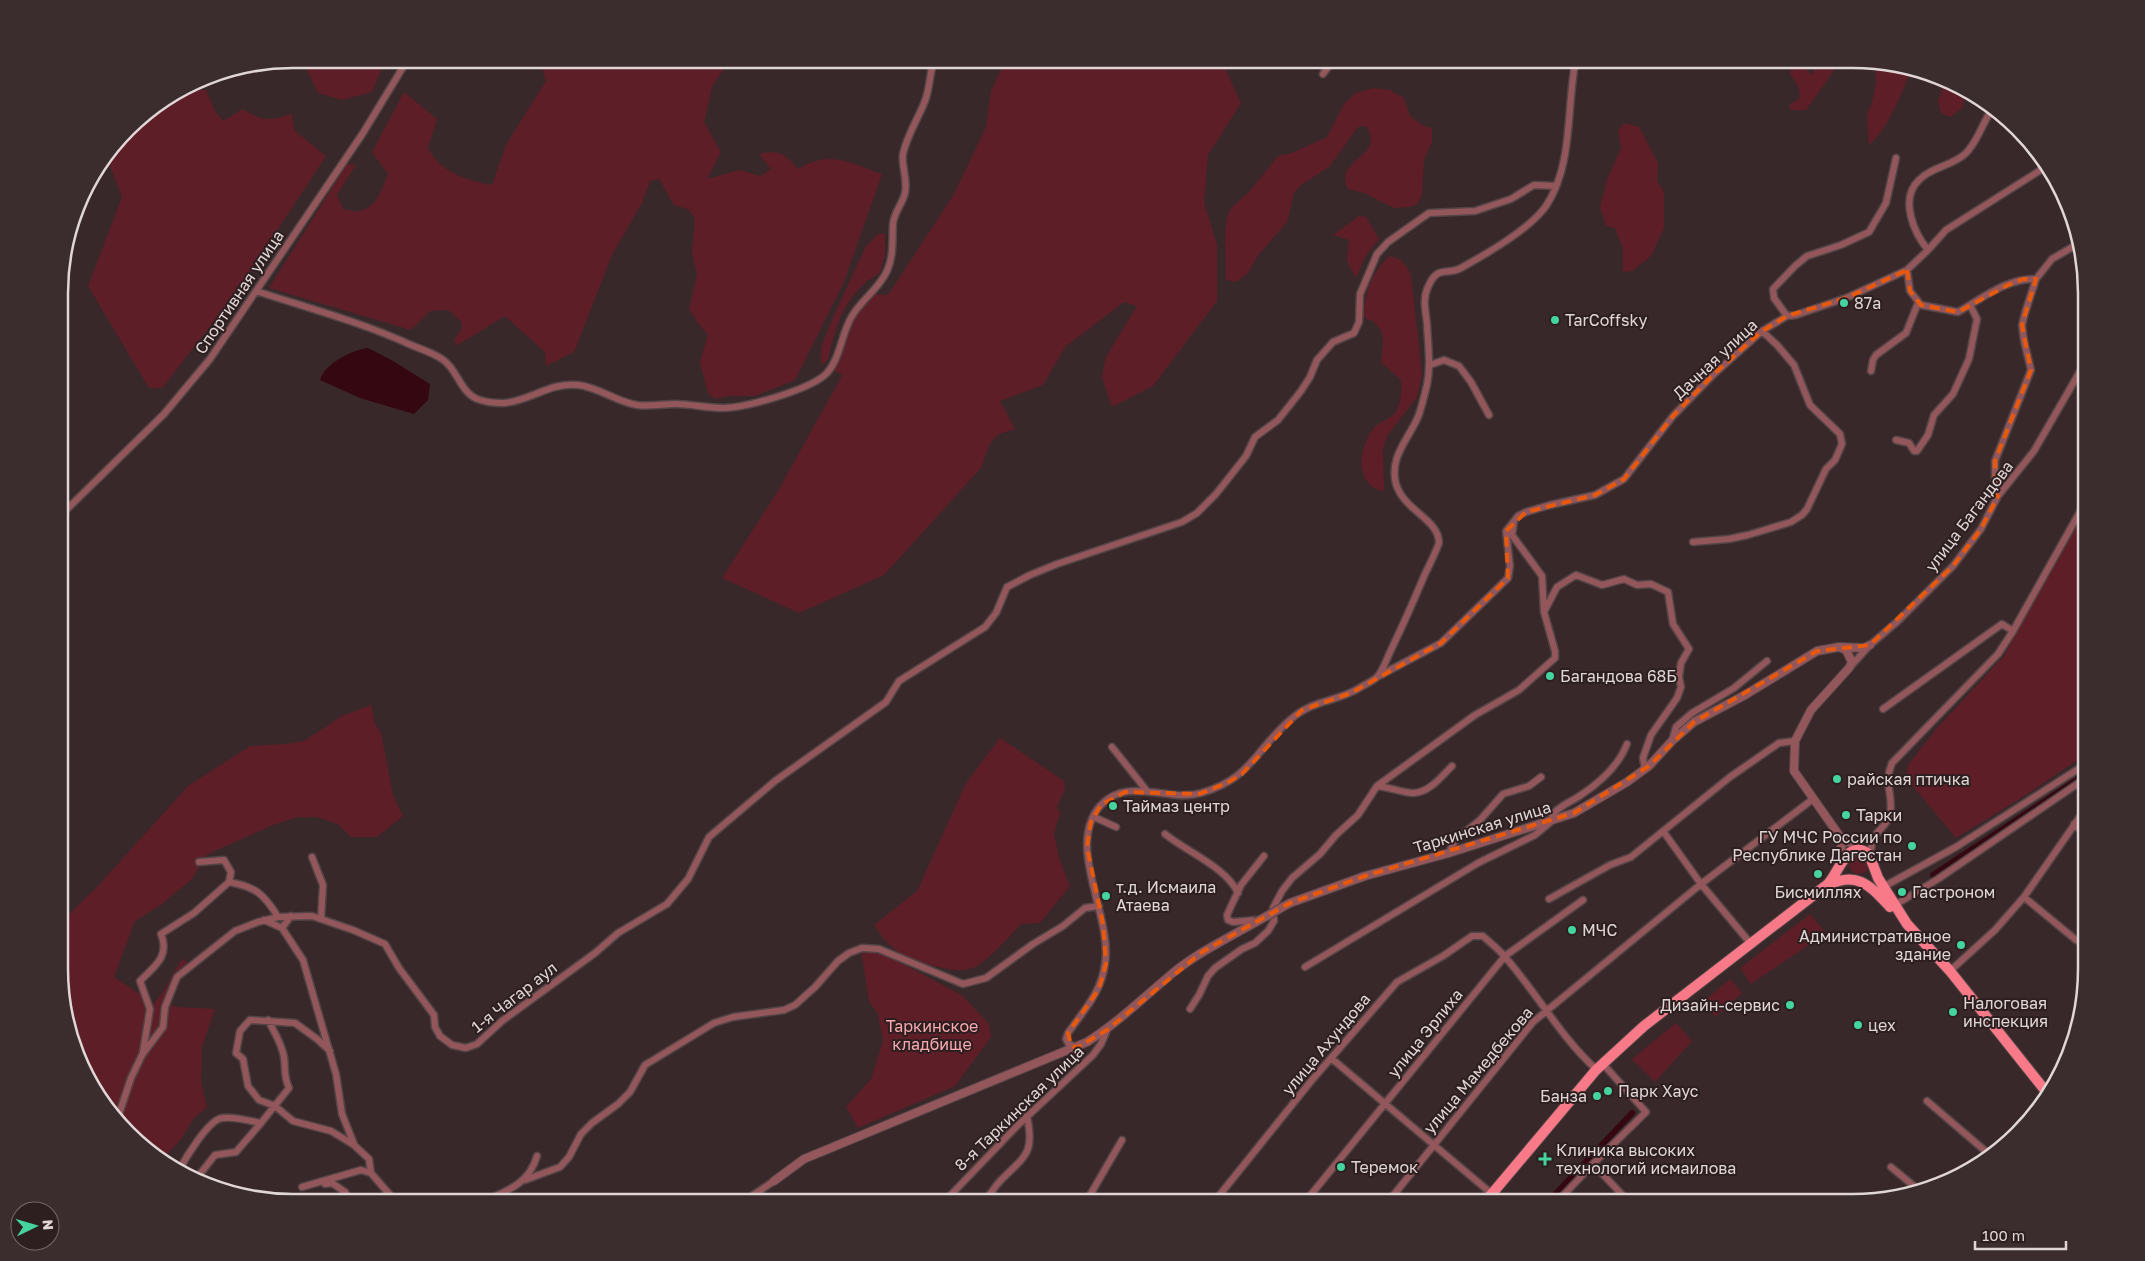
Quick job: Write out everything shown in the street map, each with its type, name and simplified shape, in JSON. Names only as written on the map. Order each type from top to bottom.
[{"type":"main road","points":[[1492,1194],[1600,1067],[1644,1026],[1828,884],[1849,852],[1861,849],[1872,861],[1884,887],[1907,924]]},
{"type":"main road","points":[[1750,943],[1828,885],[1863,879],[1868,876],[1872,861]]},
{"type":"main road","points":[[1842,864],[1846,874],[1854,880],[1871,887],[1950,971],[2043,1088]]},
{"type":"street","name":"Спортивная улица","points":[[68,507],[164,414],[210,360],[363,133],[403,68]]},
{"type":"street","points":[[256,291],[388,334],[443,359],[469,394],[476,399],[496,404],[513,403],[551,389],[576,384],[630,404],[641,406],[684,404],[726,408],[756,402],[809,386],[821,379],[829,370],[838,354],[840,340],[852,314],[879,285],[892,260],[893,223],[905,194],[906,173],[903,157],[912,127],[925,99],[932,68]]},
{"type":"street","points":[[1323,74],[1327,68]]},
{"type":"street","points":[[1378,676],[1407,619],[1439,537],[1434,526],[1404,500],[1395,476],[1395,466],[1399,450],[1420,410],[1430,365],[1424,299],[1426,291],[1433,278],[1442,271],[1461,267],[1527,226],[1543,209],[1556,186],[1565,145],[1575,68]]},
{"type":"street","points":[[1928,250],[1913,225],[1910,211],[1910,194],[1919,180],[1946,164],[1955,162],[1966,154],[1976,142],[1983,121],[1989,114]]},
{"type":"street","points":[[1787,316],[1774,298],[1773,289],[1795,266],[1808,256],[1841,245],[1869,232],[1886,203],[1896,158]]},
{"type":"street","name":"Дачная улица","points":[[1515,520],[1537,508],[1595,495],[1624,478],[1673,416],[1714,374],[1762,331],[1787,316],[1796,315],[1846,298],[1907,270],[1946,230],[2041,170]]},
{"type":"street","name":"1-я Чагар аул","points":[[120,1112],[131,1078],[142,1056],[163,1027],[165,1007],[178,978],[235,931],[278,917],[312,916],[353,930],[385,944],[399,968],[434,1015],[435,1027],[440,1036],[452,1045],[466,1048],[477,1044],[524,1004],[596,953],[618,933],[666,904],[688,879],[709,837],[716,830],[775,781],[886,702],[899,681],[985,627],[996,613],[1007,587],[1057,564],[1182,522],[1197,513],[1216,494],[1246,456],[1256,437],[1284,413],[1310,377],[1317,360],[1334,342],[1354,332],[1359,322],[1360,294],[1377,254],[1388,242],[1429,213],[1475,211],[1511,199],[1534,185],[1556,186]]},
{"type":"street","points":[[1998,496],[1995,495],[1994,480],[1996,461],[2032,370],[2024,341],[2022,325],[2036,279],[2052,259],[2073,247]]},
{"type":"street","points":[[1907,270],[1910,291],[1918,302],[1929,308],[1958,312],[2024,278],[2036,279]]},
{"type":"street","points":[[1871,371],[1876,355],[1906,333],[1918,302]]},
{"type":"street","points":[[1896,440],[1909,443],[1914,451],[1918,451],[1928,435],[1934,416],[1960,383],[1970,360],[1976,327],[1977,319],[1970,305]]},
{"type":"street","points":[[1693,542],[1729,539],[1748,535],[1791,522],[1802,515],[1808,509],[1822,475],[1835,460],[1842,444],[1840,434],[1810,405],[1794,365],[1778,345],[1762,331]]},
{"type":"street","points":[[1430,365],[1444,360],[1459,366],[1471,382],[1489,415]]},
{"type":"street","name":"улица Багандова","points":[[1850,665],[1898,621],[1953,566],[1981,529],[1998,496],[2019,472],[2039,444],[2078,375]]},
{"type":"street","points":[[1872,861],[1872,839],[1887,820],[1890,812],[1887,780],[1892,763],[1998,654],[2013,631],[2078,515]]},
{"type":"street","points":[[1190,1009],[1200,995],[1208,976],[1216,968],[1242,949],[1255,943],[1268,931],[1274,921],[1273,908],[1282,891],[1292,878],[1320,854],[1336,835],[1358,815],[1377,786],[1475,715],[1519,690],[1555,658],[1555,651],[1544,612],[1542,576],[1512,535],[1515,520]]},
{"type":"street","points":[[1076,1048],[1068,1043],[1066,1039],[1068,1033],[1099,989],[1106,964],[1106,945],[1087,847],[1088,833],[1101,805],[1109,798],[1125,792],[1147,791],[1184,795],[1199,794],[1226,784],[1242,774],[1282,727],[1302,710],[1313,704],[1351,693],[1441,642],[1508,578],[1510,566],[1506,531],[1515,520]]},
{"type":"street","points":[[1544,612],[1557,587],[1576,574],[1602,585],[1624,579],[1637,585],[1651,584],[1668,592],[1673,624],[1689,648],[1681,664],[1679,677],[1681,687],[1677,698],[1651,735],[1643,758],[1645,769]]},
{"type":"street","points":[[1883,708],[2002,624],[2013,631]]},
{"type":"street","name":"Таркинская улица","points":[[774,1181],[804,1159],[1076,1048],[1107,1030],[1174,972],[1202,952],[1290,903],[1357,878],[1449,853],[1574,813],[1603,797],[1645,769],[1672,741],[1694,722],[1745,695],[1818,652],[1839,647],[1864,648],[1870,645]]},
{"type":"street","points":[[1839,647],[1846,650],[1850,665],[1811,710],[1795,741],[1794,771],[1840,838],[1861,849]]},
{"type":"street","points":[[1672,741],[1676,727],[1687,717],[1734,688],[1768,660]]},
{"type":"street","points":[[1549,899],[1610,865],[1631,857],[1730,777],[1779,743],[1795,741]]},
{"type":"street","points":[[1306,967],[1478,863],[1535,835],[1554,819],[1552,815],[1557,808],[1581,795],[1612,768],[1623,755],[1627,744]]},
{"type":"street","points":[[1112,747],[1147,791]]},
{"type":"street","points":[[1377,786],[1414,793],[1426,790],[1452,766]]},
{"type":"street","points":[[1884,887],[1956,847],[2078,769]]},
{"type":"street","points":[[1449,853],[1456,840],[1480,820],[1503,794],[1530,786],[1540,777]]},
{"type":"street","points":[[1895,905],[1938,879],[2078,783]]},
{"type":"street","name":"улица Мамедбекова","points":[[1394,1194],[1533,1022],[1701,884],[1813,799]]},
{"type":"street","points":[[1094,817],[1116,827]]},
{"type":"street","points":[[1950,971],[1995,930],[2024,897],[2078,819]]},
{"type":"street","points":[[2074,824],[2078,828]]},
{"type":"street","points":[[1663,832],[1701,884],[1750,943]]},
{"type":"street","points":[[1165,834],[1224,874],[1234,885],[1238,893]]},
{"type":"street","points":[[1840,838],[1842,864]]},
{"type":"street","points":[[1256,922],[1255,920],[1233,922],[1228,920],[1227,916],[1238,893],[1264,856]]},
{"type":"street","points":[[312,857],[323,886],[321,919]]},
{"type":"street","points":[[142,1056],[150,1009],[140,981],[161,960],[165,944],[161,934],[194,913],[229,882],[231,872],[224,860],[199,862]]},
{"type":"street","points":[[229,882],[249,886],[268,900],[278,917]]},
{"type":"street","points":[[2024,897],[2078,942]]},
{"type":"street","name":"улица Эрлиха","points":[[1312,1194],[1505,956],[1583,900]]},
{"type":"street","points":[[498,1194],[525,1180],[560,1167],[569,1157],[581,1134],[630,1092],[645,1065],[714,1023],[733,1017],[784,1010],[795,1005],[815,987],[838,961],[849,953],[862,948],[879,949],[911,964],[963,984],[986,978],[1033,944],[1064,926],[1085,908],[1099,906]]},
{"type":"street","points":[[282,928],[291,916]]},
{"type":"street","points":[[264,920],[282,928],[302,960],[330,1051],[340,1093],[342,1114],[354,1145]]},
{"type":"street","name":"улица Ахундова","points":[[1220,1194],[1331,1058],[1396,982],[1443,956],[1472,936],[1483,936],[1505,956]]},
{"type":"street","points":[[1505,956],[1546,1010],[1646,1112],[1565,1194]]},
{"type":"street","points":[[330,1051],[318,1039],[295,1024],[268,1020],[250,1020],[240,1031],[236,1053],[243,1059],[248,1086],[259,1100],[275,1106],[293,1121],[331,1131],[354,1145],[368,1159],[371,1173],[389,1194]]},
{"type":"street","points":[[201,1173],[215,1155],[236,1152],[289,1088],[284,1076],[284,1057],[279,1040],[268,1020]]},
{"type":"street","name":"8-я Таркинская улица","points":[[952,1194],[1027,1116],[1051,1096],[1093,1055],[1101,1044],[1107,1030]]},
{"type":"street","points":[[1331,1058],[1434,1144],[1483,1194]]},
{"type":"street","points":[[1927,1101],[1985,1150]]},
{"type":"street","points":[[990,1194],[1025,1156],[1029,1138],[1027,1116]]},
{"type":"street","points":[[183,1164],[205,1129],[213,1121],[221,1118],[261,1123]]},
{"type":"street","points":[[1091,1194],[1122,1140]]},
{"type":"street","points":[[525,1180],[533,1169],[537,1156]]},
{"type":"street","points":[[1593,1164],[1621,1194]]},
{"type":"street","points":[[1891,1167],[1913,1185]]},
{"type":"street","points":[[346,1194],[332,1184],[302,1187],[361,1170],[371,1173]]},
{"type":"street","points":[[755,1194],[774,1181]]},
{"type":"highlighted area","points":[[1907,270],[1910,291],[1921,305],[1958,312],[2008,285],[2023,279],[2036,279],[2022,325],[2031,370],[1995,461],[1995,495],[1998,496],[1981,529],[1953,566],[1870,645],[1817,651],[1694,722],[1649,766],[1574,813],[1365,876],[1290,903],[1202,952],[1107,1030],[1076,1048],[1071,1045],[1068,1033],[1099,989],[1106,964],[1103,924],[1087,847],[1091,822],[1101,805],[1125,792],[1199,794],[1227,783],[1242,774],[1302,710],[1351,693],[1441,643],[1508,578],[1506,531],[1526,512],[1595,495],[1624,479],[1673,416],[1714,374],[1762,331],[1787,316],[1846,298]]},
{"type":"green space","points":[[306,68],[382,68],[372,92],[342,100],[318,93]]},
{"type":"green space","points":[[542,68],[724,68],[712,87],[704,122],[721,152],[707,179],[740,170],[760,176],[771,169],[759,154],[772,152],[786,157],[798,169],[809,163],[830,159],[850,162],[882,174],[844,282],[795,380],[755,396],[729,396],[715,399],[708,393],[700,362],[708,335],[689,309],[697,275],[692,253],[695,218],[688,209],[674,205],[659,179],[650,181],[642,203],[612,255],[574,352],[546,366],[545,352],[505,316],[456,346],[454,340],[462,328],[461,321],[448,310],[430,311],[411,330],[269,288],[347,164],[356,165],[337,195],[343,209],[361,211],[373,204],[388,174],[372,152],[404,92],[437,119],[428,148],[433,157],[455,174],[473,181],[492,185],[506,145],[546,81]]},
{"type":"green space","points":[[1002,68],[1225,68],[1241,103],[1208,155],[1204,202],[1217,245],[1217,301],[1153,386],[1112,407],[1102,377],[1106,357],[1137,306],[1124,302],[1065,347],[1043,385],[1000,401],[1015,429],[999,434],[990,443],[981,468],[884,575],[799,613],[722,578],[779,489],[843,374],[836,372],[833,367],[841,354],[853,317],[873,294],[888,295],[954,194],[986,127],[991,91]]},
{"type":"green space","points":[[1791,68],[1805,68],[1812,75],[1815,68],[1835,68],[1806,110],[1790,110],[1790,104],[1799,99],[1798,86],[1790,74]]},
{"type":"green space","points":[[1875,69],[1909,75],[1889,119],[1869,145],[1867,114],[1872,103],[1876,83]]},
{"type":"green space","points":[[1943,87],[1964,97],[1963,107],[1950,117],[1941,113],[1938,101]]},
{"type":"green space","points":[[1374,88],[1390,90],[1404,98],[1410,116],[1424,126],[1432,128],[1432,142],[1424,160],[1422,195],[1417,204],[1410,207],[1394,208],[1364,193],[1348,189],[1345,179],[1347,171],[1370,145],[1371,136],[1366,126],[1358,127],[1329,167],[1301,185],[1294,193],[1287,222],[1259,254],[1247,274],[1236,282],[1226,280],[1225,232],[1227,217],[1231,208],[1249,192],[1278,156],[1292,153],[1327,137],[1344,104],[1355,93]]},
{"type":"green space","points":[[196,90],[206,90],[215,111],[223,121],[243,109],[267,119],[292,114],[294,130],[326,156],[236,293],[162,388],[149,388],[88,286],[122,197],[109,163],[123,144],[144,123],[168,105]]},
{"type":"green space","points":[[1625,123],[1639,127],[1658,163],[1657,181],[1664,192],[1664,228],[1651,256],[1632,271],[1623,272],[1623,249],[1615,228],[1606,226],[1600,207],[1607,180],[1621,148],[1618,130]]},
{"type":"green space","points":[[1359,216],[1366,217],[1379,239],[1365,257],[1356,278],[1347,261],[1349,240],[1333,235]]},
{"type":"green space","points":[[882,233],[885,235],[885,254],[880,273],[869,280],[851,299],[834,334],[828,360],[821,365],[821,350],[824,339],[866,246],[877,235]]},
{"type":"green space","points":[[1390,256],[1403,262],[1411,275],[1422,375],[1417,397],[1387,436],[1383,449],[1384,491],[1374,488],[1368,482],[1363,474],[1362,456],[1364,446],[1373,429],[1397,410],[1401,397],[1401,380],[1381,362],[1383,340],[1380,329],[1363,317],[1373,276]]},
{"type":"green space","points":[[2078,524],[2078,759],[2026,795],[1956,838],[1906,778],[1908,765],[1937,728],[2003,657]]},
{"type":"green space","points":[[371,705],[375,724],[381,733],[393,795],[403,816],[377,837],[351,837],[338,824],[317,817],[298,817],[273,825],[206,855],[192,879],[162,904],[135,921],[114,977],[141,995],[150,1009],[182,959],[187,962],[175,981],[166,1004],[177,1007],[215,1009],[202,1047],[201,1083],[207,1107],[193,1119],[181,1139],[167,1155],[144,1138],[123,1117],[98,1081],[79,1041],[69,998],[68,915],[97,887],[188,786],[250,746],[304,741],[342,716]]},
{"type":"green space","points":[[1000,738],[1064,781],[1065,789],[1057,807],[1060,813],[1054,833],[1059,858],[1070,886],[1040,923],[1021,924],[991,955],[973,968],[951,970],[909,959],[894,949],[874,925],[917,891],[966,783]]},
{"type":"green space","points":[[1859,854],[1866,857],[1869,864],[1866,871],[1859,874],[1852,871],[1849,864],[1852,857]]},
{"type":"green space","points":[[1810,914],[1826,933],[1751,984],[1740,968]]},
{"type":"green space","name":"Таркинское кладбище","points":[[861,950],[879,951],[963,996],[989,1024],[991,1037],[955,1086],[858,1128],[846,1107],[871,1079],[883,1041],[878,1014],[869,1001]]},
{"type":"green space","points":[[1730,979],[1742,993],[1715,1017],[1703,1002]]},
{"type":"green space","points":[[1676,1023],[1692,1041],[1655,1082],[1632,1059]]},
{"type":"shaded area","points":[[368,348],[430,384],[428,400],[414,414],[360,398],[320,380],[333,363],[354,352]]},
{"type":"waterway","points":[[1933,875],[2078,779]]},
{"type":"waterway","points":[[1556,1194],[1632,1113]]},
{"type":"place","name":"87а","points":[[1844,303]]},
{"type":"place","name":"TarCoffsky","points":[[1555,320]]},
{"type":"place","name":"Багандова 68Б","points":[[1550,676]]},
{"type":"place","name":"райская птичка","points":[[1837,779]]},
{"type":"place","name":"Таймаз центр","points":[[1113,806]]},
{"type":"place","name":"Тарки","points":[[1846,815]]},
{"type":"place","name":"ГУ МЧС России по Республике Дагестан","points":[[1912,846]]},
{"type":"place","name":"Бисмиллях","points":[[1818,874]]},
{"type":"place","name":"Гастроном","points":[[1902,892]]},
{"type":"place","name":"т.д. Исмаила Атаева","points":[[1106,896]]},
{"type":"place","name":"МЧС","points":[[1572,930]]},
{"type":"place","name":"Административное здание","points":[[1961,945]]},
{"type":"place","name":"Дизайн-сервис","points":[[1790,1005]]},
{"type":"place","name":"Налоговая инспекция","points":[[1953,1012]]},
{"type":"place","name":"цех","points":[[1858,1025]]},
{"type":"place","name":"Парк Хаус","points":[[1608,1091]]},
{"type":"place","name":"Банза","points":[[1597,1096]]},
{"type":"place","name":"Клиника высоких технологий исмаилова","points":[[1545,1159]]},
{"type":"place","name":"Теремок","points":[[1341,1167]]}]
